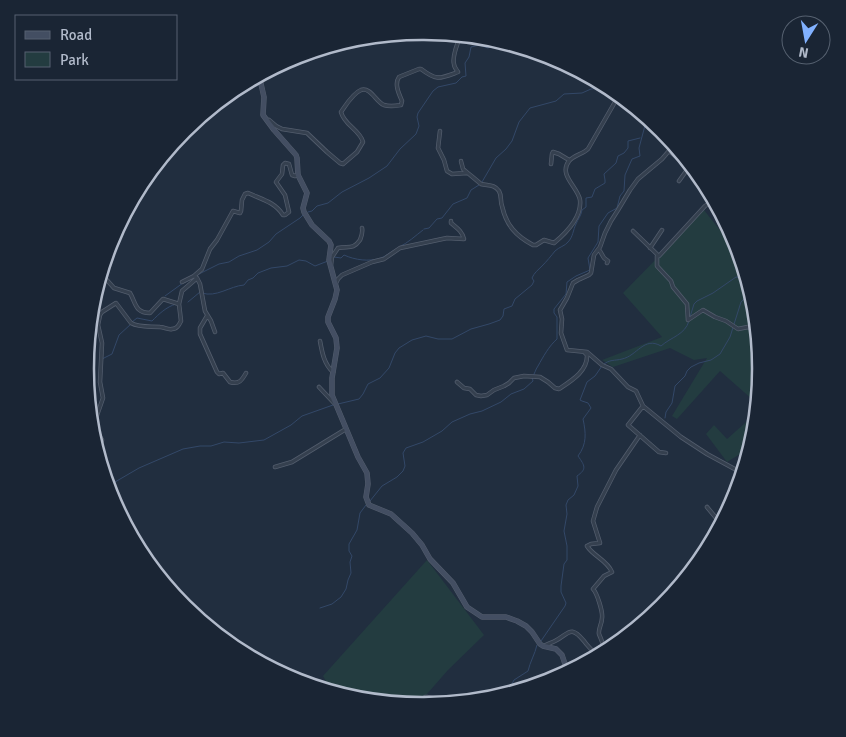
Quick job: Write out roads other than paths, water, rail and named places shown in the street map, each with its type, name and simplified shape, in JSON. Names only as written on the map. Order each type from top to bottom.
[{"type":"main road","points":[[261,83],[264,97],[264,116],[296,155],[298,175],[307,193],[303,208],[304,212],[312,225],[329,240],[331,247],[329,260],[336,290],[335,299],[328,317],[329,326],[336,338],[337,345],[332,395],[358,457],[367,473],[366,497],[369,505],[390,514],[412,533],[430,559],[453,583],[467,608],[482,616],[506,617],[520,623],[528,628],[540,644],[556,650],[562,655],[565,664]]},
{"type":"street","points":[[264,116],[280,128],[307,133],[326,152],[343,164],[357,152],[363,142],[362,138],[345,121],[341,113],[355,95],[359,91],[366,90],[383,105],[400,105],[402,101],[397,82],[399,77],[419,69],[438,78],[458,72],[454,65],[458,42]]},
{"type":"street","points":[[461,161],[463,169],[480,183],[493,186],[498,190],[501,195],[501,206],[514,233],[531,244],[536,245],[544,240],[556,242],[575,220],[580,205],[580,199],[565,172],[566,166],[569,160],[588,149],[615,102]]},
{"type":"street","points":[[440,131],[438,148],[447,171],[452,174],[470,174]]},
{"type":"street","points":[[669,151],[638,179],[630,190],[609,223],[599,250],[593,258],[591,273],[573,283],[560,310],[562,319],[561,332],[567,350],[587,352],[602,365],[612,369],[627,386],[636,391],[643,406],[681,437],[735,469]]},
{"type":"street","points":[[551,164],[553,152],[569,160]]},
{"type":"street","points":[[182,282],[195,276],[202,269],[210,249],[232,212],[241,211],[242,200],[245,194],[248,193],[273,204],[283,215],[286,215],[289,212],[286,198],[276,182],[282,174],[285,163],[289,164],[292,175],[298,175]]},
{"type":"street","points":[[679,181],[686,172]]},
{"type":"street","points":[[657,256],[707,204]]},
{"type":"street","points":[[336,284],[340,277],[368,263],[384,259],[400,248],[447,238],[464,239],[462,232],[450,221]]},
{"type":"street","points":[[331,266],[332,257],[338,248],[356,246],[363,235],[362,228]]},
{"type":"street","points":[[650,248],[662,230]]},
{"type":"street","points":[[633,231],[657,256],[657,266],[687,304],[689,319],[703,310],[738,329],[749,327]]},
{"type":"street","points":[[599,250],[608,261],[607,263]]},
{"type":"street","points":[[98,414],[103,398],[100,382],[102,343],[98,325],[102,312],[116,303],[134,325],[176,328],[181,321],[179,304],[183,290],[193,282],[195,276]]},
{"type":"street","points":[[195,276],[200,284],[205,311],[212,321],[215,332]]},
{"type":"street","points":[[107,280],[114,288],[130,293],[135,306],[144,312],[150,313],[164,299],[179,304]]},
{"type":"street","points":[[207,316],[200,328],[200,334],[217,372],[219,374],[223,373],[228,381],[235,383],[240,382],[246,373]]},
{"type":"street","points":[[320,341],[323,356],[333,373]]},
{"type":"street","points":[[457,382],[476,395],[481,396],[504,386],[513,379],[524,376],[540,377],[558,389],[582,371],[587,358],[586,354],[582,351]]},
{"type":"street","points":[[319,387],[336,405]]},
{"type":"street","points":[[643,406],[628,424],[659,452],[666,453]]},
{"type":"street","points":[[275,467],[292,462],[346,429]]},
{"type":"street","points":[[603,644],[599,632],[603,616],[597,600],[597,593],[593,589],[604,576],[612,572],[609,565],[596,556],[587,546],[600,543],[592,521],[597,507],[616,470],[640,435]]},
{"type":"street","points":[[707,507],[716,518]]},
{"type":"street","points":[[543,646],[556,641],[566,632],[572,632],[578,634],[584,643],[593,650]]},
{"type":"waterway","points":[[308,212],[317,206],[328,203],[342,192],[387,166],[400,149],[416,134],[419,126],[418,113],[433,91],[438,87],[456,83],[466,76],[465,63],[469,57],[471,47],[479,45],[488,48],[490,47]]},
{"type":"waterway","points":[[482,182],[496,158],[512,141],[519,122],[530,108],[556,101],[564,94],[582,93],[595,89]]},
{"type":"waterway","points":[[370,501],[382,486],[403,471],[405,466],[403,453],[406,448],[423,442],[442,431],[452,422],[501,402],[511,394],[524,389],[533,381],[532,377],[537,367],[557,339],[557,317],[554,309],[566,294],[567,282],[590,270],[588,258],[598,242],[599,226],[608,213],[617,208],[620,196],[624,191],[625,175],[632,159],[640,156],[639,148],[645,126]]},
{"type":"waterway","points":[[338,404],[359,399],[368,384],[380,378],[389,368],[399,348],[412,340],[426,336],[438,339],[452,339],[471,329],[500,320],[504,309],[512,306],[515,299],[532,285],[534,281],[532,278],[535,273],[558,248],[570,240],[582,210],[586,207],[586,198],[592,197],[595,189],[605,183],[604,174],[616,163],[618,156],[628,148],[628,141],[640,138]]},
{"type":"waterway","points":[[424,229],[429,228],[437,219],[442,218],[453,204],[467,198],[471,190],[479,185]]},
{"type":"waterway","points":[[199,274],[219,264],[229,262],[239,256],[257,250],[304,214]]},
{"type":"waterway","points":[[399,247],[423,230]]},
{"type":"waterway","points":[[334,257],[341,258],[344,255],[357,259],[372,260],[383,257],[396,249]]},
{"type":"waterway","points":[[202,293],[218,293],[244,285],[258,273],[271,268],[287,266],[299,260],[306,261],[315,266],[328,261]]},
{"type":"waterway","points":[[690,317],[694,304],[697,301],[713,293],[736,277],[738,277]]},
{"type":"waterway","points":[[165,296],[183,283]]},
{"type":"waterway","points":[[188,302],[200,292]]},
{"type":"waterway","points":[[665,418],[666,412],[672,403],[675,386],[685,376],[687,371],[691,367],[711,360],[720,354],[730,337],[741,302],[744,299]]},
{"type":"waterway","points":[[132,322],[137,318],[152,321],[160,313],[176,304]]},
{"type":"waterway","points":[[603,365],[610,361],[627,357],[650,343],[661,346],[681,333],[689,321]]},
{"type":"waterway","points":[[102,359],[112,354],[119,335],[131,324]]},
{"type":"waterway","points":[[541,641],[566,603],[561,592],[564,564],[567,560],[564,531],[567,514],[566,505],[578,486],[577,476],[584,469],[578,456],[585,438],[583,419],[591,408],[588,403],[580,400],[587,382],[595,376],[602,366]]},
{"type":"waterway","points":[[115,482],[139,468],[183,449],[211,446],[224,442],[239,443],[264,440],[291,425],[302,416],[333,405]]},
{"type":"waterway","points":[[320,608],[332,604],[341,597],[346,589],[351,573],[350,562],[352,556],[349,551],[349,544],[357,530],[360,513],[366,505]]},
{"type":"waterway","points":[[512,685],[514,680],[528,671],[537,645]]}]
